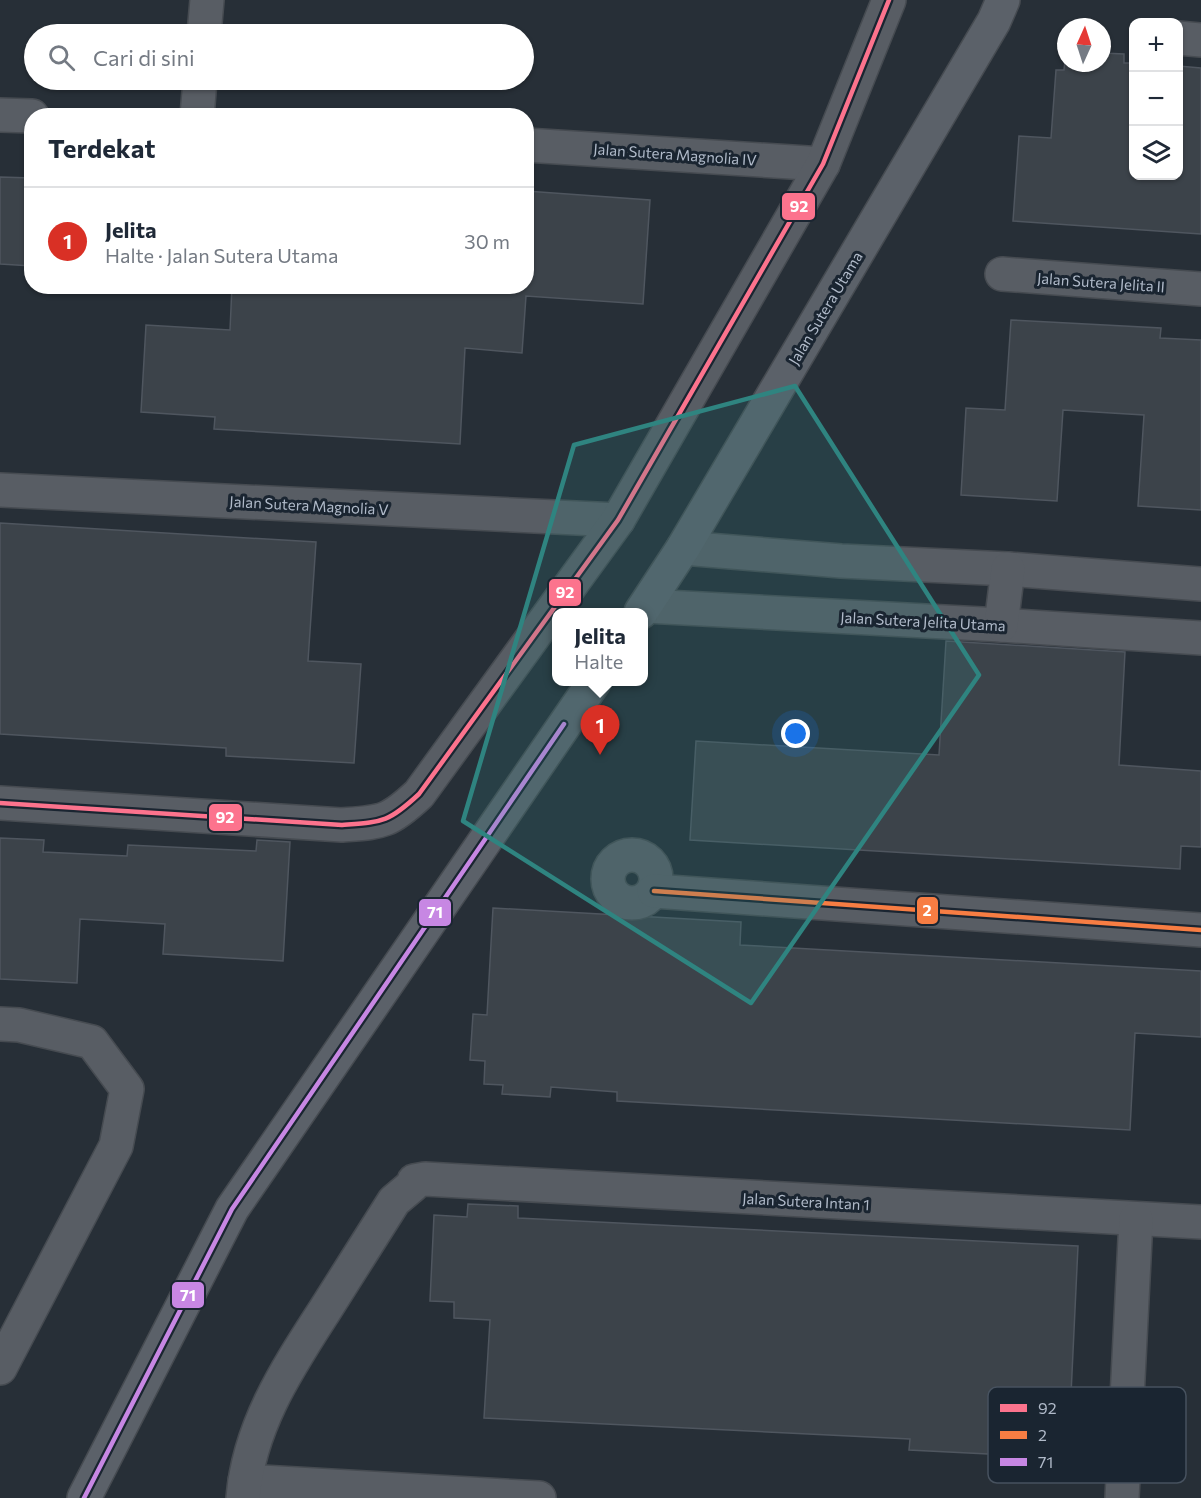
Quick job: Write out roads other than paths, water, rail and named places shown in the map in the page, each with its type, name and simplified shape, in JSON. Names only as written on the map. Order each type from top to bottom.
[{"type":"street","points":[[205,24],[207,0]]},
{"type":"street","points":[[554,608],[618,520],[823,164],[889,0]]},
{"type":"street","name":"Jalan Sutera Utama","points":[[644,608],[683,548],[994,21],[1003,0]]},
{"type":"street","points":[[1183,39],[1201,40]]},
{"type":"street","points":[[198,108],[199,90]]},
{"type":"street","points":[[0,115],[24,116]]},
{"type":"street","name":"Jalan Sutera Magnolia IV","points":[[534,146],[823,164]]},
{"type":"street","name":"Jalan Sutera Jelita II","points":[[1002,274],[1201,289]]},
{"type":"street","name":"Jalan Sutera Magnolia V","points":[[0,490],[618,520]]},
{"type":"street","points":[[683,548],[841,561],[1008,569],[1201,585]]},
{"type":"street","points":[[1001,624],[1008,569]]},
{"type":"street","name":"Jalan Sutera Jelita Utama","points":[[648,609],[1001,624],[1201,638]]},
{"type":"street","points":[[0,803],[342,825],[379,822],[393,816],[419,794],[552,611]]},
{"type":"street","points":[[84,1498],[232,1209],[591,686]]},
{"type":"street","points":[[654,891],[1201,930]]},
{"type":"street","points":[[0,1024],[19,1025],[92,1042],[127,1089],[116,1146],[0,1368]]},
{"type":"street","name":"Jalan Sutera Intan 1","points":[[244,1490],[258,1429],[276,1389],[394,1201],[413,1185],[414,1181],[425,1179],[1201,1222]]},
{"type":"street","points":[[1128,1387],[1136,1219]]},
{"type":"street","points":[[1122,1498],[1123,1483]]},
{"type":"street","points":[[244,1490],[539,1498]]},
{"type":"place","name":"Jelita","points":[[600,755]]}]
